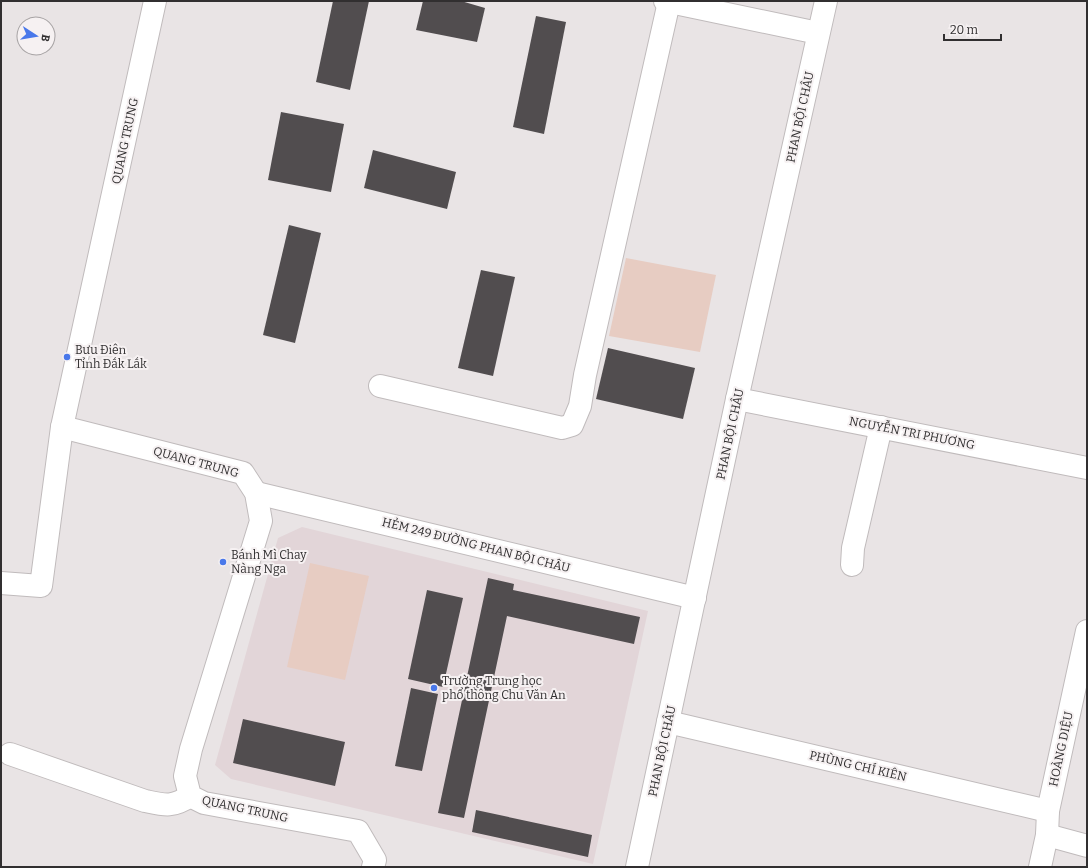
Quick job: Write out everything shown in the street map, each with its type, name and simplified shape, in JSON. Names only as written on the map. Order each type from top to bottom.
[{"type":"street","name":"QUANG TRUNG","points":[[155,1],[62,427],[243,473],[256,493],[261,521],[191,749],[185,776],[190,796],[204,803],[358,831],[375,860],[373,867]]},
{"type":"street","points":[[380,386],[562,428],[572,425],[580,406],[585,376],[667,1],[691,4],[818,33]]},
{"type":"street","name":"PHAN BỘI CHÂU","points":[[636,867],[737,399],[826,1]]},
{"type":"street","name":"NGUYỄN TRI PHƯƠNG","points":[[737,399],[1087,468]]},
{"type":"street","points":[[1,584],[41,586],[62,427]]},
{"type":"street","points":[[852,565],[853,548],[881,427]]},
{"type":"street","name":"HẺM 249 ĐƯỜNG PHAN BỘI CHÂU","points":[[256,493],[695,598]]},
{"type":"street","name":"HOÀNG DIỆU","points":[[1040,867],[1047,835],[1048,811],[1087,631]]},
{"type":"street","name":"PHÙNG CHÍ KIÊN","points":[[668,722],[1048,811]]},
{"type":"street","points":[[10,754],[145,801],[168,805],[182,801],[190,796]]},
{"type":"street","points":[[1047,835],[1087,846]]},
{"type":"shaded area","points":[[626,258],[716,275],[700,352],[609,336]]},
{"type":"shaded area","name":"Trường Trung học phổ thông Chu Văn An","points":[[302,527],[648,611],[593,864],[231,779],[215,765],[278,538]]},
{"type":"shaded area","points":[[310,563],[369,576],[345,680],[287,667]]},
{"type":"building","points":[[333,1],[369,1],[350,90],[316,82]]},
{"type":"building","points":[[423,1],[461,1],[485,8],[477,42],[416,30]]},
{"type":"building","points":[[536,16],[566,22],[544,134],[513,127]]},
{"type":"building","points":[[281,112],[344,124],[331,192],[268,180]]},
{"type":"building","points":[[373,150],[456,172],[447,209],[364,188]]},
{"type":"building","points":[[289,225],[321,233],[295,343],[263,335]]},
{"type":"building","points":[[481,270],[515,277],[493,376],[458,368]]},
{"type":"building","points":[[608,348],[695,368],[683,419],[596,399]]},
{"type":"building","points":[[488,578],[514,584],[513,590],[640,617],[634,644],[507,616],[464,818],[438,813]]},
{"type":"building","points":[[427,590],[463,598],[443,687],[408,679]]},
{"type":"building","points":[[411,688],[438,694],[422,771],[395,766]]},
{"type":"building","points":[[243,719],[345,742],[335,786],[233,763]]},
{"type":"building","points":[[476,810],[592,835],[588,857],[472,832]]},
{"type":"place","name":"Bưu Điện Tỉnh Đắk Lắk","points":[[67,357]]},
{"type":"place","name":"Bánh Mì Chay Nàng Nga","points":[[223,562]]},
{"type":"place","name":"Trường Trung học phổ thông Chu Văn An","points":[[434,688]]}]
